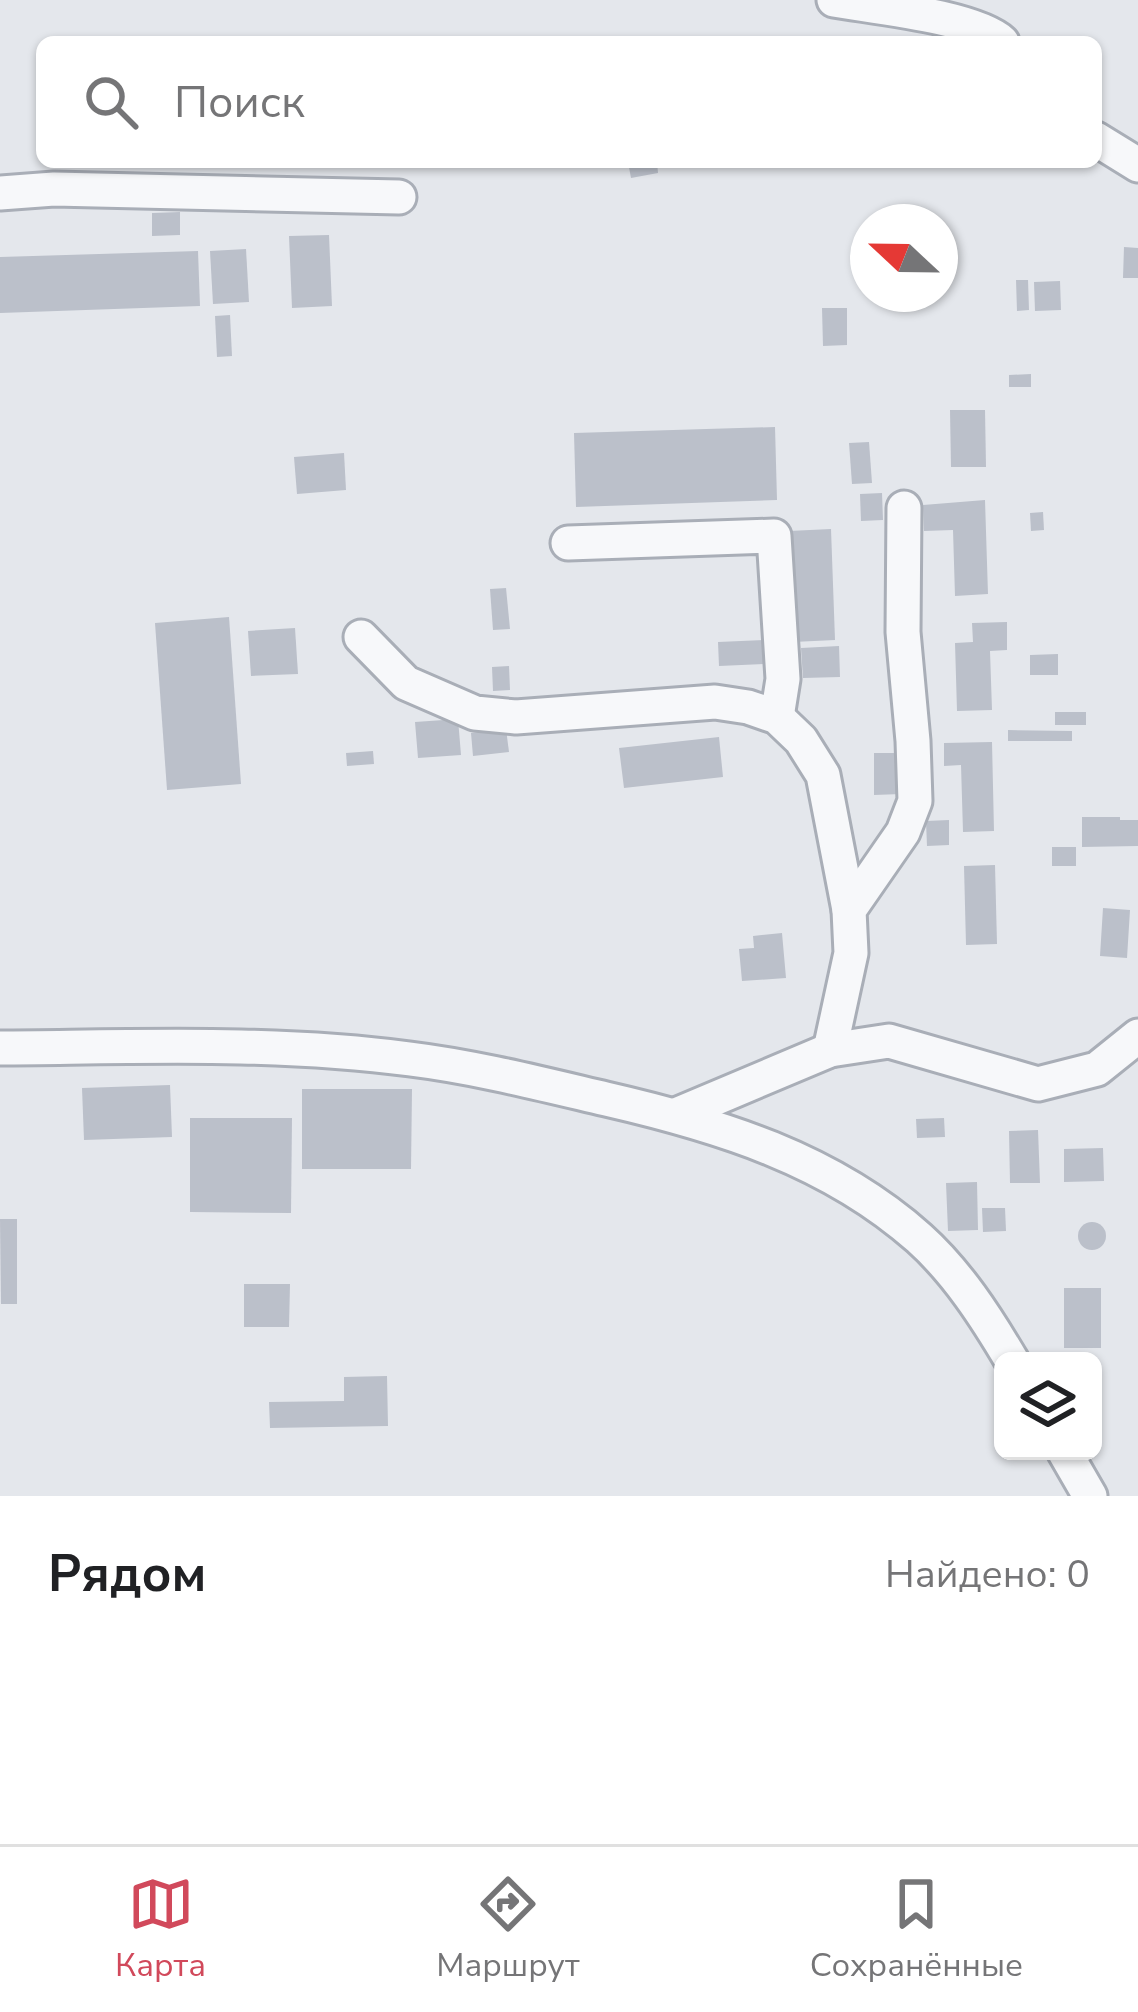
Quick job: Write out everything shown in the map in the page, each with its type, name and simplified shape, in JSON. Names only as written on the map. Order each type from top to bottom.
[{"type":"street","points":[[834,0],[930,17],[995,36]]},
{"type":"street","points":[[1102,143],[1138,165]]},
{"type":"street","points":[[0,193],[54,189],[399,196]]},
{"type":"street","points":[[849,910],[903,832],[915,801],[903,632],[904,508]]},
{"type":"street","points":[[568,543],[774,536],[783,680],[777,717]]},
{"type":"street","points":[[361,638],[406,683],[475,713],[516,717],[715,703],[777,717],[801,740],[823,775],[849,910],[850,953],[830,1050]]},
{"type":"street","points":[[676,1115],[830,1050],[889,1041],[1038,1084],[1097,1069],[1138,1036]]},
{"type":"street","points":[[0,1048],[274,1050],[410,1059],[676,1115],[779,1150],[817,1168],[890,1215],[952,1273],[1006,1352]]},
{"type":"street","points":[[1069,1460],[1090,1496]]},
{"type":"building","points":[[629,168],[658,168],[658,173],[631,178]]},
{"type":"building","points":[[180,212],[180,235],[152,236],[152,213]]},
{"type":"building","points":[[329,235],[332,306],[292,308],[289,236]]},
{"type":"building","points":[[1124,247],[1138,248],[1138,278],[1123,278]]},
{"type":"building","points":[[246,249],[249,302],[213,304],[210,251]]},
{"type":"building","points":[[198,251],[200,306],[0,313],[0,257]]},
{"type":"building","points":[[1016,280],[1028,280],[1029,310],[1017,311]]},
{"type":"building","points":[[1060,281],[1061,310],[1035,311],[1034,282]]},
{"type":"building","points":[[822,308],[847,308],[847,345],[823,346]]},
{"type":"building","points":[[230,315],[232,356],[217,357],[215,316]]},
{"type":"building","points":[[1031,374],[1031,387],[1009,387],[1009,375]]},
{"type":"building","points":[[950,410],[985,410],[986,467],[951,467]]},
{"type":"building","points":[[775,427],[777,500],[576,507],[574,433]]},
{"type":"building","points":[[869,442],[872,483],[852,484],[849,443]]},
{"type":"building","points":[[344,453],[346,490],[297,494],[294,457]]},
{"type":"building","points":[[882,493],[883,520],[861,521],[860,494]]},
{"type":"building","points":[[985,500],[988,594],[955,596],[953,530],[924,531],[923,505]]},
{"type":"building","points":[[1043,512],[1044,530],[1031,531],[1030,513]]},
{"type":"building","points":[[831,529],[835,640],[793,642],[789,531]]},
{"type":"building","points":[[506,588],[510,629],[493,630],[490,589]]},
{"type":"building","points":[[229,617],[241,784],[167,790],[155,623]]},
{"type":"building","points":[[1007,622],[1007,650],[990,651],[992,710],[957,711],[955,643],[973,642],[972,623]]},
{"type":"building","points":[[295,628],[298,674],[251,676],[248,631]]},
{"type":"building","points":[[766,640],[766,664],[719,666],[718,642]]},
{"type":"building","points":[[839,646],[840,677],[803,678],[801,648]]},
{"type":"building","points":[[1058,654],[1058,675],[1030,675],[1030,655]]},
{"type":"building","points":[[509,666],[510,690],[493,691],[492,667]]},
{"type":"building","points":[[1055,712],[1086,712],[1086,725],[1055,725]]},
{"type":"building","points":[[458,719],[461,755],[418,758],[415,722]]},
{"type":"building","points":[[506,729],[509,752],[473,756],[471,733]]},
{"type":"building","points":[[1008,730],[1072,731],[1072,741],[1008,741]]},
{"type":"building","points":[[719,737],[723,777],[624,788],[619,748]]},
{"type":"building","points":[[992,742],[994,831],[963,832],[961,765],[944,766],[944,743]]},
{"type":"building","points":[[373,751],[374,764],[347,766],[346,753]]},
{"type":"building","points":[[874,753],[900,753],[901,794],[874,795]]},
{"type":"building","points":[[1082,817],[1138,820],[1138,846],[1082,847]]},
{"type":"building","points":[[949,820],[949,845],[927,846],[926,821]]},
{"type":"building","points":[[1052,847],[1076,847],[1076,866],[1052,866]]},
{"type":"building","points":[[995,865],[997,944],[966,945],[964,866]]},
{"type":"building","points":[[1103,908],[1130,910],[1127,958],[1100,956]]},
{"type":"building","points":[[782,933],[786,978],[742,981],[739,949],[754,948],[753,936]]},
{"type":"building","points":[[170,1085],[172,1137],[84,1140],[82,1088]]},
{"type":"building","points":[[302,1089],[412,1089],[411,1169],[302,1169]]},
{"type":"building","points":[[190,1118],[292,1118],[291,1213],[190,1212]]},
{"type":"building","points":[[944,1118],[945,1137],[917,1138],[916,1119]]},
{"type":"building","points":[[1038,1130],[1040,1183],[1010,1183],[1009,1131]]},
{"type":"building","points":[[1103,1148],[1104,1181],[1064,1182],[1064,1149]]},
{"type":"building","points":[[977,1182],[978,1230],[948,1231],[946,1183]]},
{"type":"building","points":[[982,1208],[1005,1208],[1006,1231],[983,1232]]},
{"type":"building","points":[[0,1219],[17,1219],[17,1304],[1,1304]]},
{"type":"building","points":[[1092,1222],[1102,1226],[1106,1236],[1102,1246],[1092,1250],[1082,1246],[1078,1236],[1082,1226]]},
{"type":"building","points":[[244,1284],[290,1284],[289,1327],[244,1327]]},
{"type":"building","points":[[1064,1288],[1101,1288],[1101,1348],[1064,1348]]},
{"type":"building","points":[[387,1376],[388,1426],[270,1428],[269,1402],[344,1401],[344,1377]]}]
